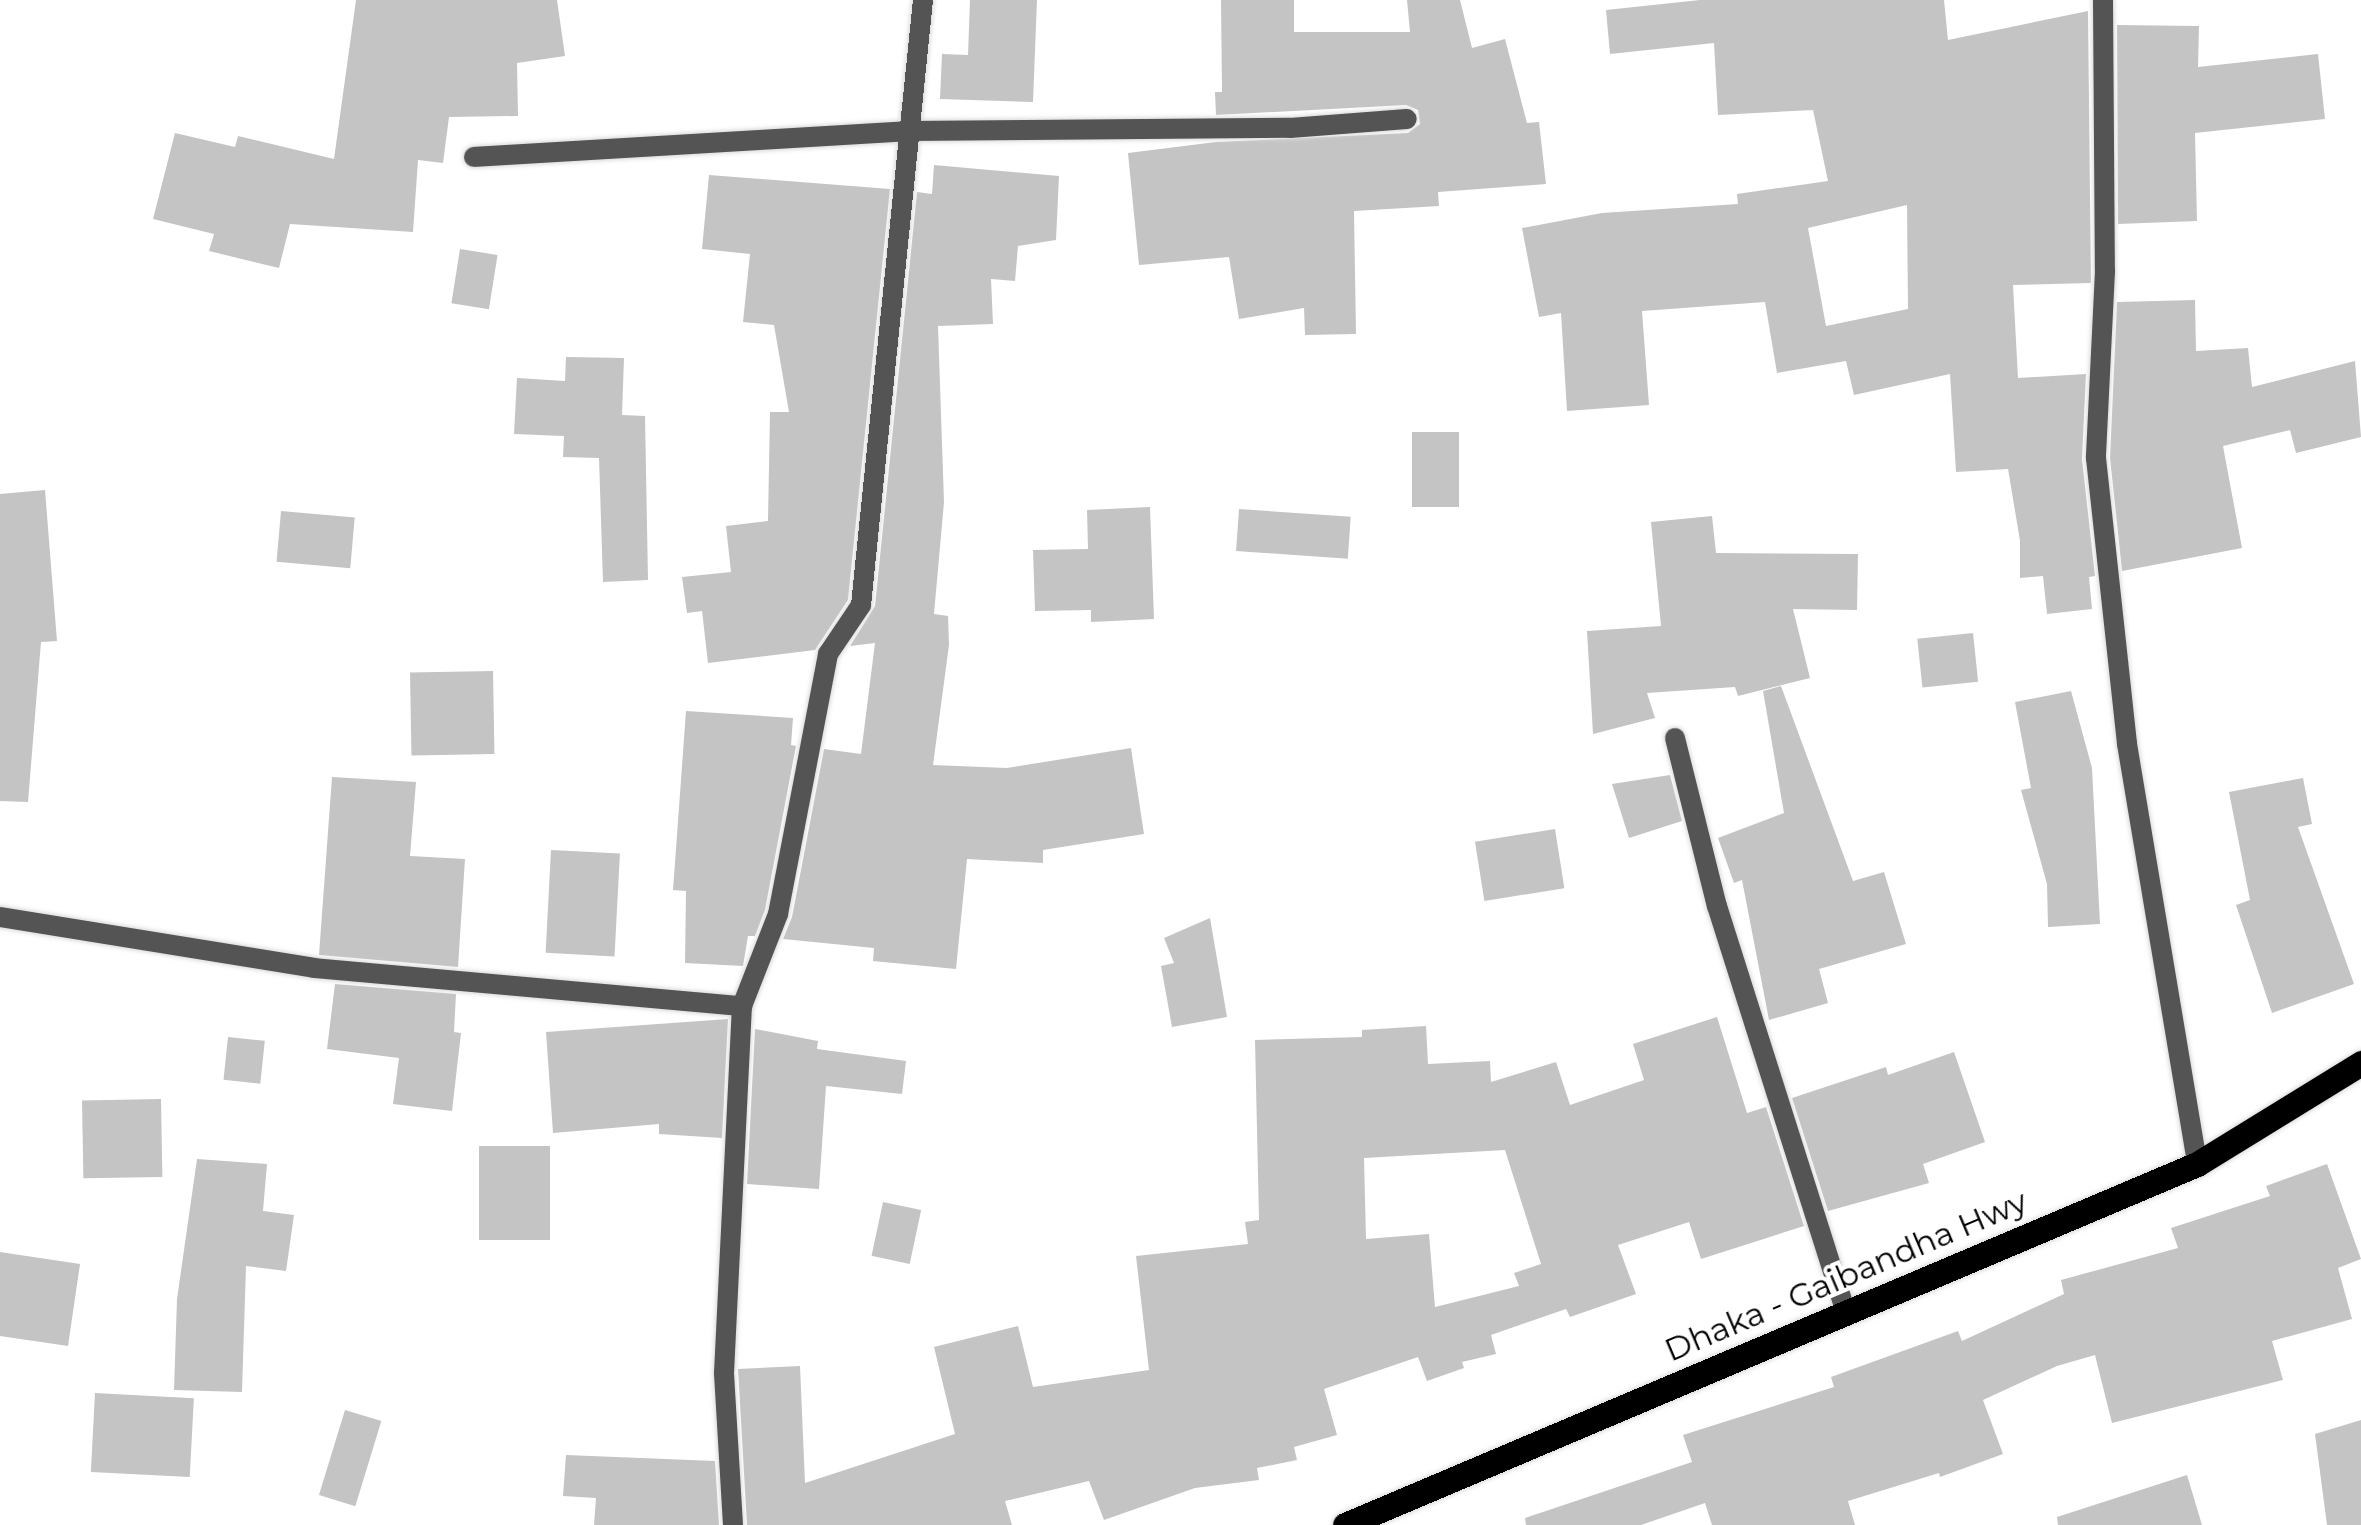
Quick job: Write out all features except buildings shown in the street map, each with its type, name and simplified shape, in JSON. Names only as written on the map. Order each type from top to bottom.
[{"type":"main road","name":"Dhaka - Gaibandha Hwy","points":[[1345,1525],[1844,1310],[2196,1164],[2361,1063]]},
{"type":"street","points":[[733,1525],[724,1373],[742,1006],[778,914],[828,654],[861,606],[924,0]]},
{"type":"street","points":[[2103,0],[2105,271],[2096,458],[2127,744],[2196,1164]]},
{"type":"street","points":[[474,157],[909,131],[1290,128],[1408,119]]},
{"type":"street","points":[[1676,738],[1716,906],[1844,1310]]},
{"type":"street","points":[[0,917],[314,968],[742,1006]]}]
